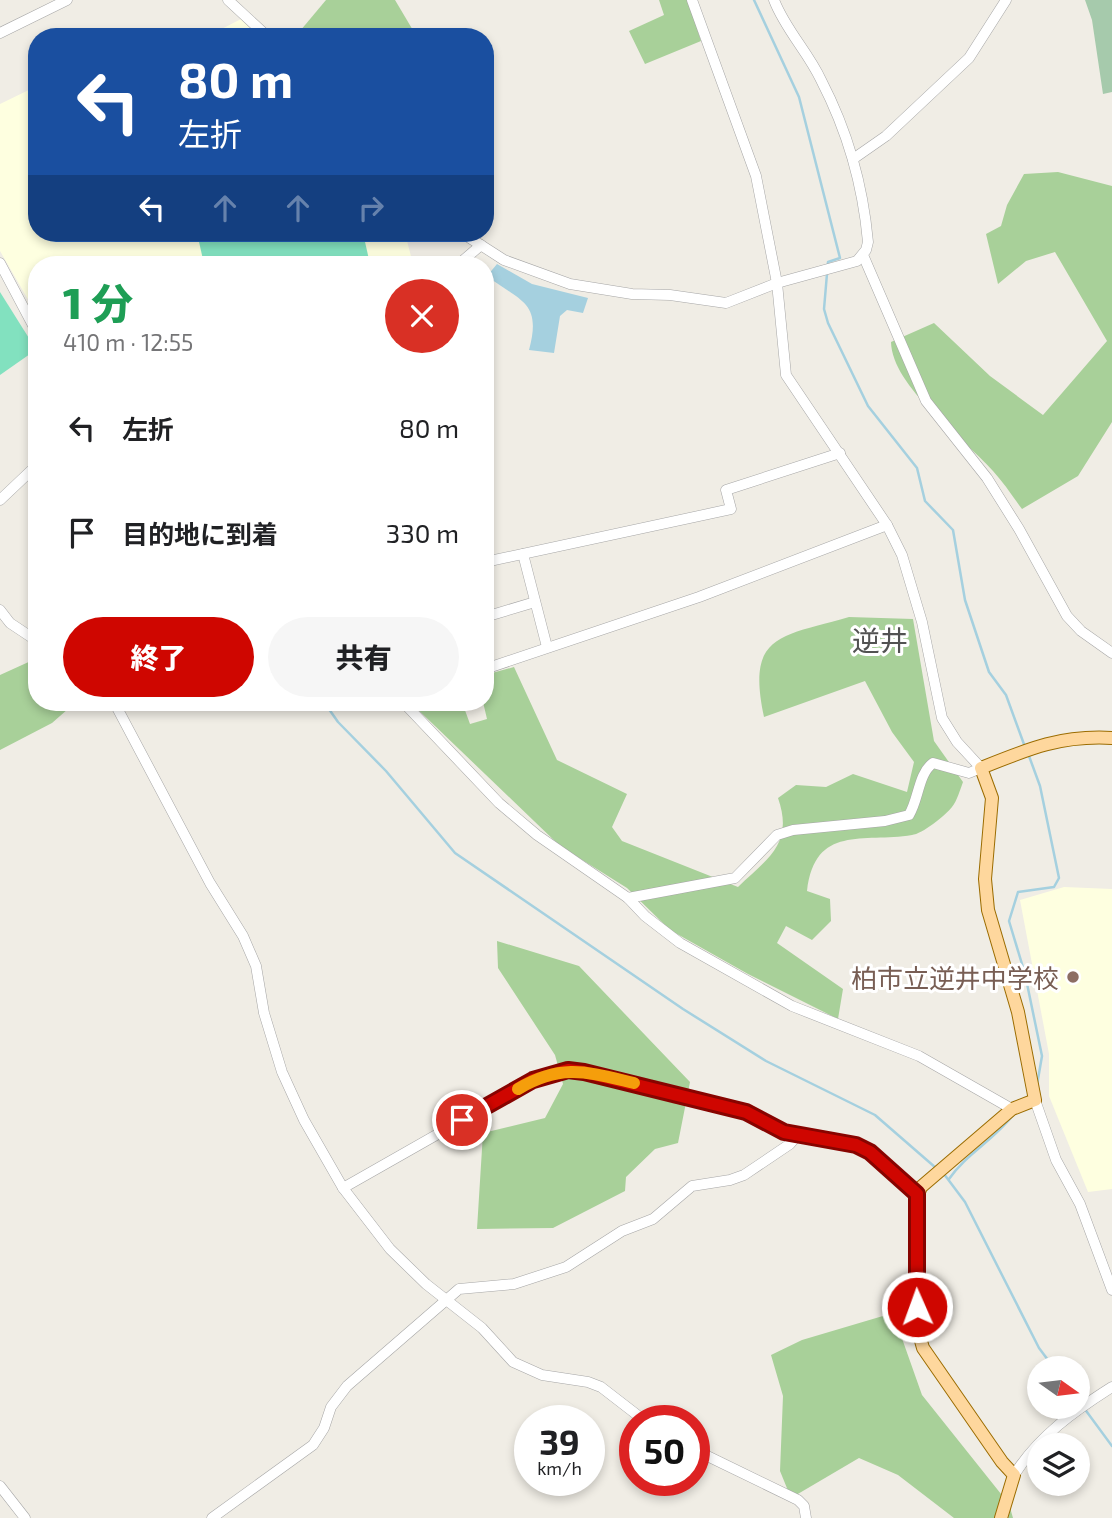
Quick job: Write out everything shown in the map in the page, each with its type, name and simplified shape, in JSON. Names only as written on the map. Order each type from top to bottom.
[{"type":"main road","points":[[1002,1518],[1014,1475],[1002,1462],[923,1348],[918,1330],[917,1194],[920,1187],[1012,1109],[1035,1100],[1018,1012],[988,910],[985,879],[992,798],[981,768],[1055,740],[1078,736],[1112,738]]},
{"type":"street","points":[[0,33],[67,0]]},
{"type":"street","points":[[228,0],[258,28]]},
{"type":"street","points":[[628,898],[735,878],[777,835],[793,830],[885,821],[909,815],[916,803],[925,769],[933,762],[969,772],[981,768],[957,742],[942,718],[911,581],[887,525],[786,374],[777,283],[756,176],[692,0]]},
{"type":"street","points":[[476,242],[504,260],[533,273],[570,284],[632,294],[670,295],[726,303],[777,283],[857,261],[863,255],[868,242],[866,215],[853,159],[821,79],[774,0]]},
{"type":"street","points":[[853,159],[886,136],[969,58],[1006,0]]},
{"type":"street","points":[[468,256],[481,245]]},
{"type":"street","points":[[863,255],[926,401],[987,478],[1019,529],[1067,616],[1081,631],[1112,653]]},
{"type":"street","points":[[0,263],[28,316]]},
{"type":"street","points":[[494,560],[731,509],[726,490],[840,453]]},
{"type":"street","points":[[0,500],[28,474]]},
{"type":"street","points":[[494,666],[699,597],[887,525]]},
{"type":"street","points":[[523,554],[547,647]]},
{"type":"street","points":[[494,614],[535,603]]},
{"type":"street","points":[[0,610],[10,623],[28,635]]},
{"type":"street","points":[[119,711],[211,883],[243,936],[256,966],[264,1013],[282,1072],[304,1120],[344,1188],[390,1249],[524,1370],[601,1387],[624,1405]]},
{"type":"street","points":[[412,711],[499,803],[537,835],[628,898],[645,916],[680,943],[781,999],[919,1056],[1012,1109]]},
{"type":"street","points":[[344,1188],[533,1080],[568,1070],[746,1112],[797,1136],[856,1145],[870,1152],[917,1194]]},
{"type":"street","points":[[1035,1100],[1056,1160],[1080,1204],[1112,1290]]},
{"type":"street","points":[[212,1518],[313,1445],[331,1407],[347,1386],[459,1289],[503,1286],[566,1267],[622,1231],[653,1219],[692,1186],[744,1175],[797,1136]]},
{"type":"street","points":[[1014,1475],[1030,1450],[1050,1431],[1112,1387]]},
{"type":"street","points":[[710,1457],[798,1500],[804,1506],[807,1518]]},
{"type":"street","points":[[0,1486],[25,1518]]},
{"type":"shaded area","points":[[1085,0],[1112,0],[1112,92],[1103,94],[1092,20]]},
{"type":"shaded area","points":[[243,18],[252,28],[224,28]]},
{"type":"shaded area","points":[[28,90],[28,242],[407,242],[411,256],[28,256],[28,299],[0,251],[0,104]]},
{"type":"shaded area","name":"柏市立逆井中学校","points":[[1064,887],[1112,889],[1112,1189],[1088,1192],[1049,1096],[1049,1054],[1020,900]]},
{"type":"green space","points":[[326,0],[395,0],[412,28],[303,28]]},
{"type":"green space","points":[[659,0],[688,0],[701,41],[645,64],[629,31],[664,15]]},
{"type":"green space","points":[[1058,172],[1112,186],[1112,422],[1078,476],[1022,509],[993,471],[916,394],[894,359],[891,342],[934,323],[990,376],[1043,415],[1107,341],[1055,252],[1026,261],[998,284],[986,234],[1001,226],[1007,205],[1024,174]]},
{"type":"green space","points":[[199,242],[365,242],[368,256],[202,256]]},
{"type":"green space","points":[[0,292],[28,337],[28,355],[0,375]]},
{"type":"green space","points":[[849,617],[913,619],[934,741],[963,782],[952,807],[939,820],[921,831],[912,835],[844,841],[831,846],[820,855],[812,870],[807,891],[830,899],[831,921],[812,940],[786,926],[777,943],[843,989],[838,1019],[748,974],[670,930],[627,888],[560,846],[419,711],[465,711],[470,724],[487,719],[485,711],[494,711],[494,673],[514,667],[557,760],[627,794],[612,827],[622,841],[738,887],[775,849],[783,827],[778,798],[796,785],[826,787],[853,774],[907,792],[914,762],[892,732],[865,681],[764,717],[760,669],[765,654],[774,643],[804,629]]},
{"type":"green space","points":[[28,662],[28,711],[66,711],[52,723],[0,750],[0,675]]},
{"type":"green space","points":[[497,941],[579,966],[690,1082],[678,1143],[655,1149],[626,1177],[625,1191],[553,1228],[477,1229],[483,1133],[545,1118],[563,1084],[555,1055],[498,968]]},
{"type":"green space","points":[[893,1313],[922,1395],[1009,1504],[1013,1518],[954,1518],[898,1475],[859,1458],[791,1498],[780,1471],[783,1396],[771,1355],[802,1340]]},
{"type":"water","points":[[497,264],[532,284],[588,298],[583,313],[567,310],[560,316],[554,353],[529,350],[533,322],[530,312],[519,298],[494,281],[494,268]]},
{"type":"waterway","points":[[754,0],[799,97],[840,258],[828,262],[824,309],[828,323],[868,406],[917,468],[925,501],[953,530],[965,600],[989,672],[1006,695],[1025,747]]},
{"type":"waterway","points":[[330,711],[386,771],[455,853],[683,1009],[766,1061],[875,1115],[936,1168]]},
{"type":"waterway","points":[[1029,756],[1040,786],[1059,878],[1054,887],[1018,892],[1009,921],[1025,974],[1042,1056],[1037,1085]]},
{"type":"waterway","points":[[949,1179],[1013,1115]]},
{"type":"waterway","points":[[944,1174],[965,1202],[1045,1356]]},
{"type":"waterway","points":[[1090,1416],[1112,1446]]},
{"type":"slow traffic","points":[[518,1089],[533,1080],[568,1070],[634,1083]]},
{"type":"place","name":"柏市立逆井中学校","points":[[1073,977]]},
{"type":"district","name":"逆井","points":[[880,640]]},
{"type":"route","points":[[462,1120],[533,1080],[568,1070],[665,1090],[746,1112],[797,1136],[856,1145],[870,1152],[917,1194],[917,1307]]}]
